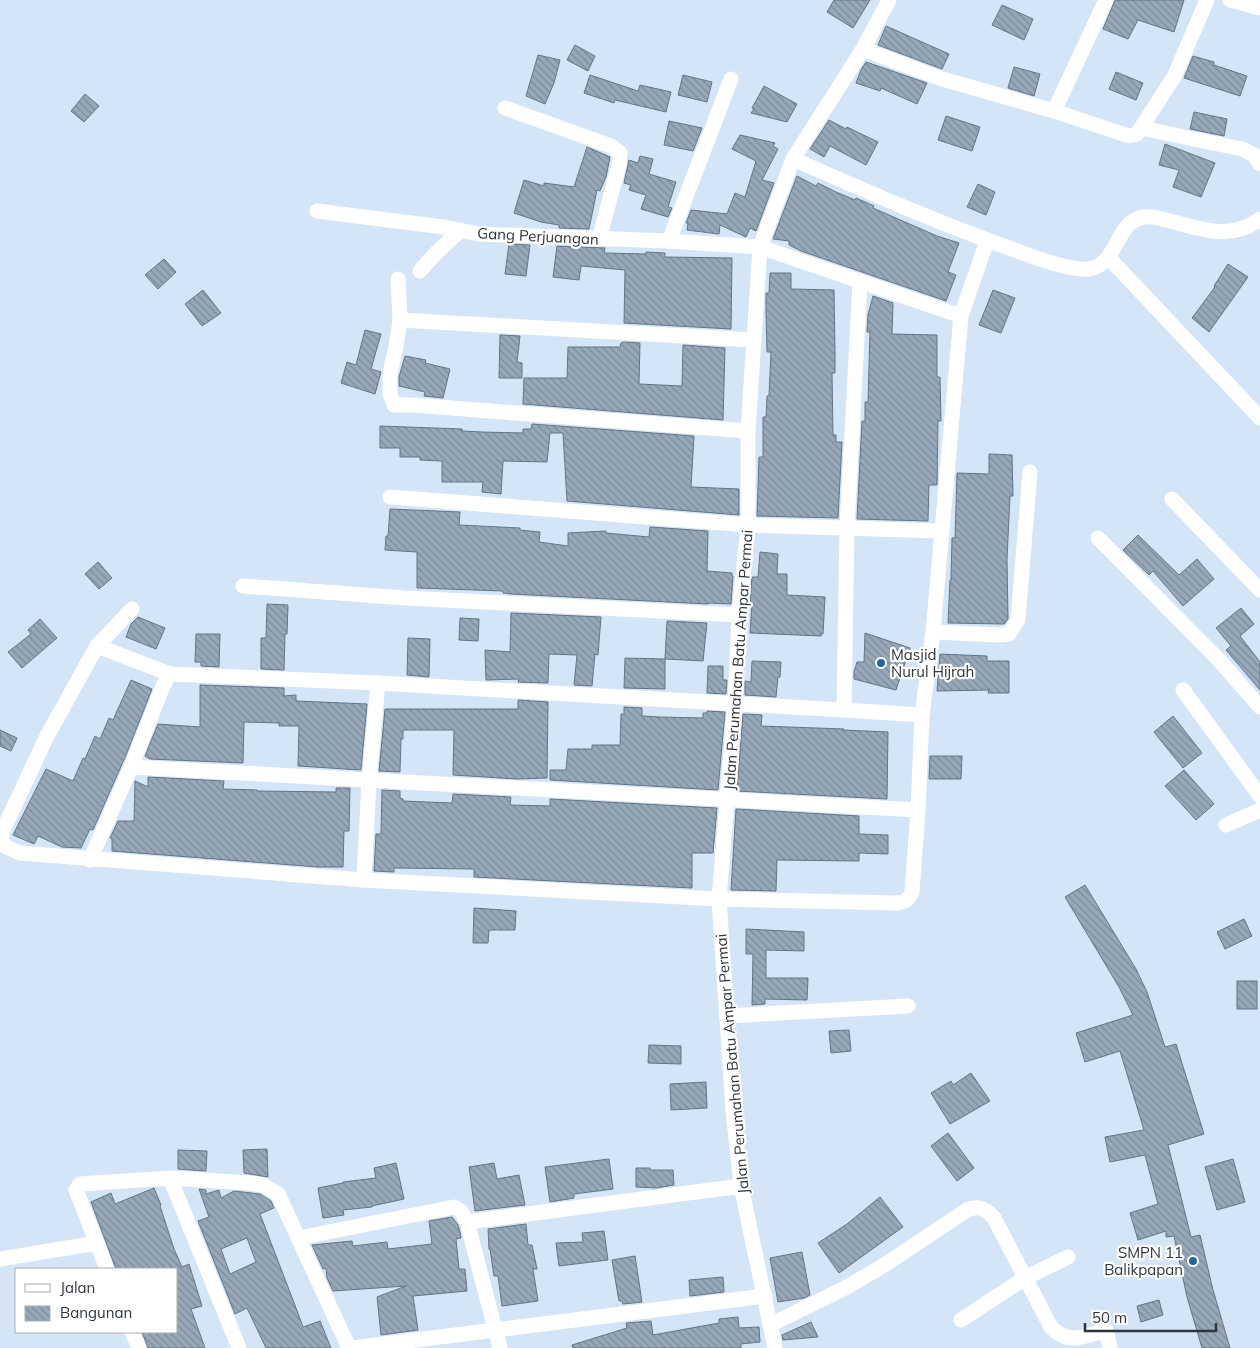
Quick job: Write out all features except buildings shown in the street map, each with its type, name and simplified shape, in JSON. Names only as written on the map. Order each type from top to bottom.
[{"type":"street","name":"Jalan Perumahan Batu Ampar Permai","points":[[775,1348],[741,1186],[719,899],[748,525],[748,431],[760,247],[793,159],[863,49],[889,0]]},
{"type":"street","points":[[1054,111],[1106,0]]},
{"type":"street","points":[[863,49],[939,78],[1054,111],[1129,136],[1138,134],[1174,77],[1207,0]]},
{"type":"street","points":[[1230,0],[1260,8]]},
{"type":"street","points":[[669,241],[731,79]]},
{"type":"street","points":[[505,108],[611,146],[620,153],[619,165],[599,238]]},
{"type":"street","points":[[1141,128],[1242,148],[1254,155],[1260,164]]},
{"type":"street","points":[[793,159],[987,241],[1052,263],[1088,269],[1102,265],[1126,227],[1142,217],[1156,217],[1212,232],[1242,230],[1260,219]]},
{"type":"street","name":"Gang Perjuangan","points":[[317,211],[479,234],[669,241],[760,247],[961,316]]},
{"type":"street","points":[[420,271],[461,230]]},
{"type":"street","points":[[132,609],[97,646],[47,736],[4,828],[1,839],[4,846],[20,853],[90,860],[364,880],[719,899],[905,902],[909,899],[912,892],[922,715],[933,632],[961,316],[987,241]]},
{"type":"street","points":[[1108,258],[1260,418]]},
{"type":"street","points":[[398,279],[400,320],[390,373],[390,394],[394,405],[748,431]]},
{"type":"street","points":[[844,710],[847,528],[860,282]]},
{"type":"street","points":[[400,320],[754,340]]},
{"type":"street","points":[[933,632],[1010,634],[1018,620],[1030,472]]},
{"type":"street","points":[[390,497],[748,525],[941,531]]},
{"type":"street","points":[[1172,499],[1260,590]]},
{"type":"street","points":[[1098,538],[1220,661],[1260,707]]},
{"type":"street","points":[[243,586],[415,598],[740,615]]},
{"type":"street","points":[[97,646],[170,674],[735,702],[922,715]]},
{"type":"street","points":[[90,860],[131,767],[163,686],[170,674]]},
{"type":"street","points":[[364,880],[369,780],[378,683]]},
{"type":"street","points":[[1183,690],[1260,796]]},
{"type":"street","points":[[131,767],[918,810]]},
{"type":"street","points":[[1226,825],[1260,810]]},
{"type":"street","points":[[727,1016],[908,1006]]},
{"type":"street","points":[[170,1178],[239,1348]]},
{"type":"street","points":[[107,1268],[76,1190],[80,1184],[170,1178],[263,1185],[278,1194],[350,1348],[765,1296]]},
{"type":"street","points":[[467,1222],[741,1186]]},
{"type":"street","points":[[298,1238],[454,1207],[461,1211],[467,1222],[500,1348]]},
{"type":"street","points":[[770,1325],[886,1264],[974,1207],[988,1211],[994,1218],[1051,1328],[1060,1336],[1076,1339],[1106,1330],[1110,1348]]},
{"type":"street","points":[[0,1258],[97,1243]]},
{"type":"street","points":[[961,1320],[1025,1278],[1068,1257]]},
{"type":"street","points":[[132,1333],[139,1348]]},
{"type":"place","name":"Masjid Nurul Hijrah","points":[[881,663]]},
{"type":"place","name":"SMPN 11 Balikpapan","points":[[1193,1261]]}]
